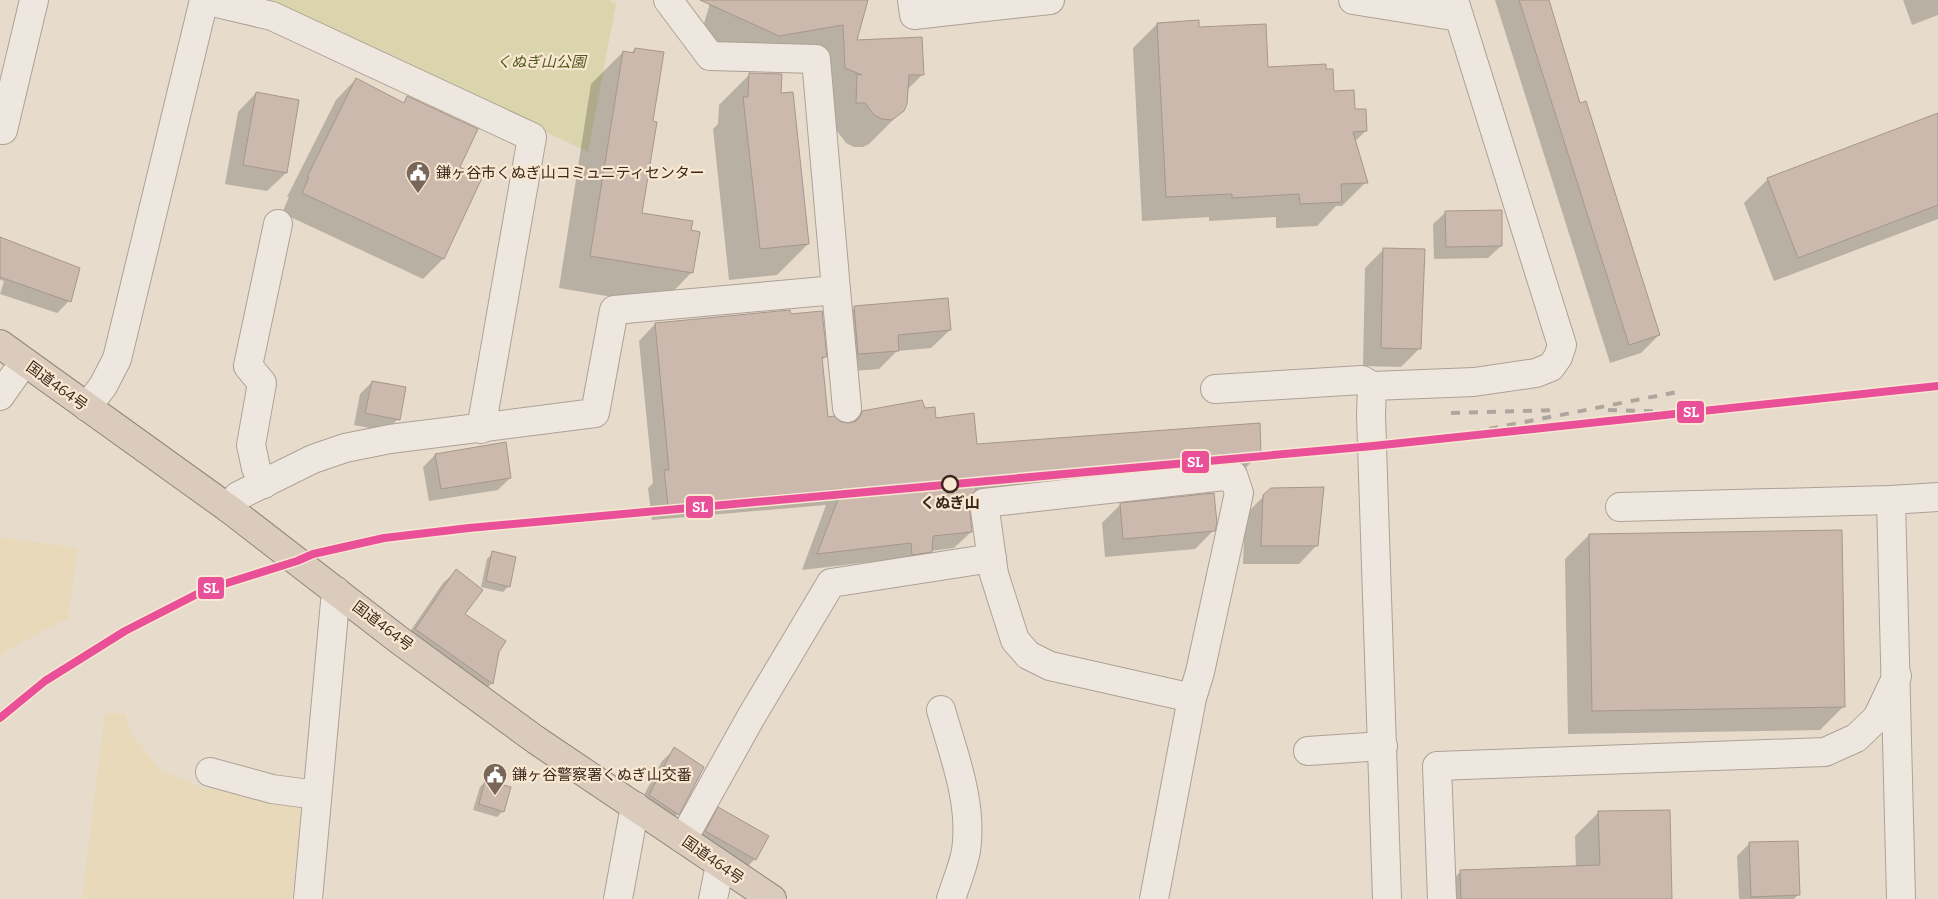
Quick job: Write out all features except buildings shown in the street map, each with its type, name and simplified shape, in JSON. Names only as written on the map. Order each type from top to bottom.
[{"type":"highway","name":"国道464号","points":[[0,344],[228,508],[399,640],[536,740],[772,899]]},
{"type":"street","points":[[3,130],[34,0]]},
{"type":"street","points":[[86,407],[103,386],[117,359],[204,0],[272,16],[532,137],[480,429]]},
{"type":"street","points":[[668,0],[710,56],[816,59],[847,408]]},
{"type":"street","points":[[912,0],[914,15],[1050,0]]},
{"type":"street","points":[[1216,389],[1362,380],[1372,386],[1474,382],[1536,374],[1551,367],[1558,357],[1562,345],[1456,8],[1353,0]]},
{"type":"street","points":[[264,484],[256,468],[251,445],[262,383],[248,366],[278,224]]},
{"type":"street","points":[[228,508],[238,496],[313,459],[346,448],[390,439],[595,413],[614,310],[836,290]]},
{"type":"street","points":[[0,396],[24,362]]},
{"type":"street","points":[[1372,386],[1387,899]]},
{"type":"street","points":[[1154,899],[1192,698],[1200,672],[1239,493],[1241,474],[984,503],[994,574],[1015,640],[1028,655],[1050,666],[1192,698]]},
{"type":"street","points":[[1620,508],[1938,497]]},
{"type":"street","points":[[1891,500],[1902,899]]},
{"type":"street","points":[[683,839],[751,717],[831,583],[992,558]]},
{"type":"street","points":[[308,899],[336,591]]},
{"type":"street","points":[[1442,899],[1437,766],[1825,752],[1856,738],[1877,718],[1896,676]]},
{"type":"street","points":[[942,710],[964,792],[968,826],[966,853],[951,899]]},
{"type":"street","points":[[1308,751],[1383,746]]},
{"type":"street","points":[[210,772],[272,789],[317,795]]},
{"type":"street","points":[[618,899],[635,806]]},
{"type":"street","points":[[713,899],[720,865]]},
{"type":"shaded area","points":[[0,537],[78,548],[68,619],[36,634],[0,656]]},
{"type":"shaded area","points":[[105,713],[125,714],[132,735],[160,769],[203,788],[302,798],[292,899],[82,899]]},
{"type":"green space","name":"くぬぎ山公園","points":[[267,0],[609,0],[616,4],[588,152]]},
{"type":"railway","points":[[1454,436],[1682,391]]},
{"type":"railway","points":[[1451,413],[1556,410]]},
{"type":"railway","points":[[1608,410],[1683,412]]},
{"type":"transit line","name":"SL","points":[[0,718],[45,681],[125,631],[205,590],[297,561],[313,554],[384,538],[469,528],[1373,446],[1938,386]]},
{"type":"place","name":"鎌ヶ谷市くぬぎ山コミュニティセンター","points":[[418,194]]},
{"type":"place","name":"くぬぎ山","points":[[950,484]]},
{"type":"place","name":"鎌ヶ谷警察署くぬぎ山交番","points":[[495,796]]}]
